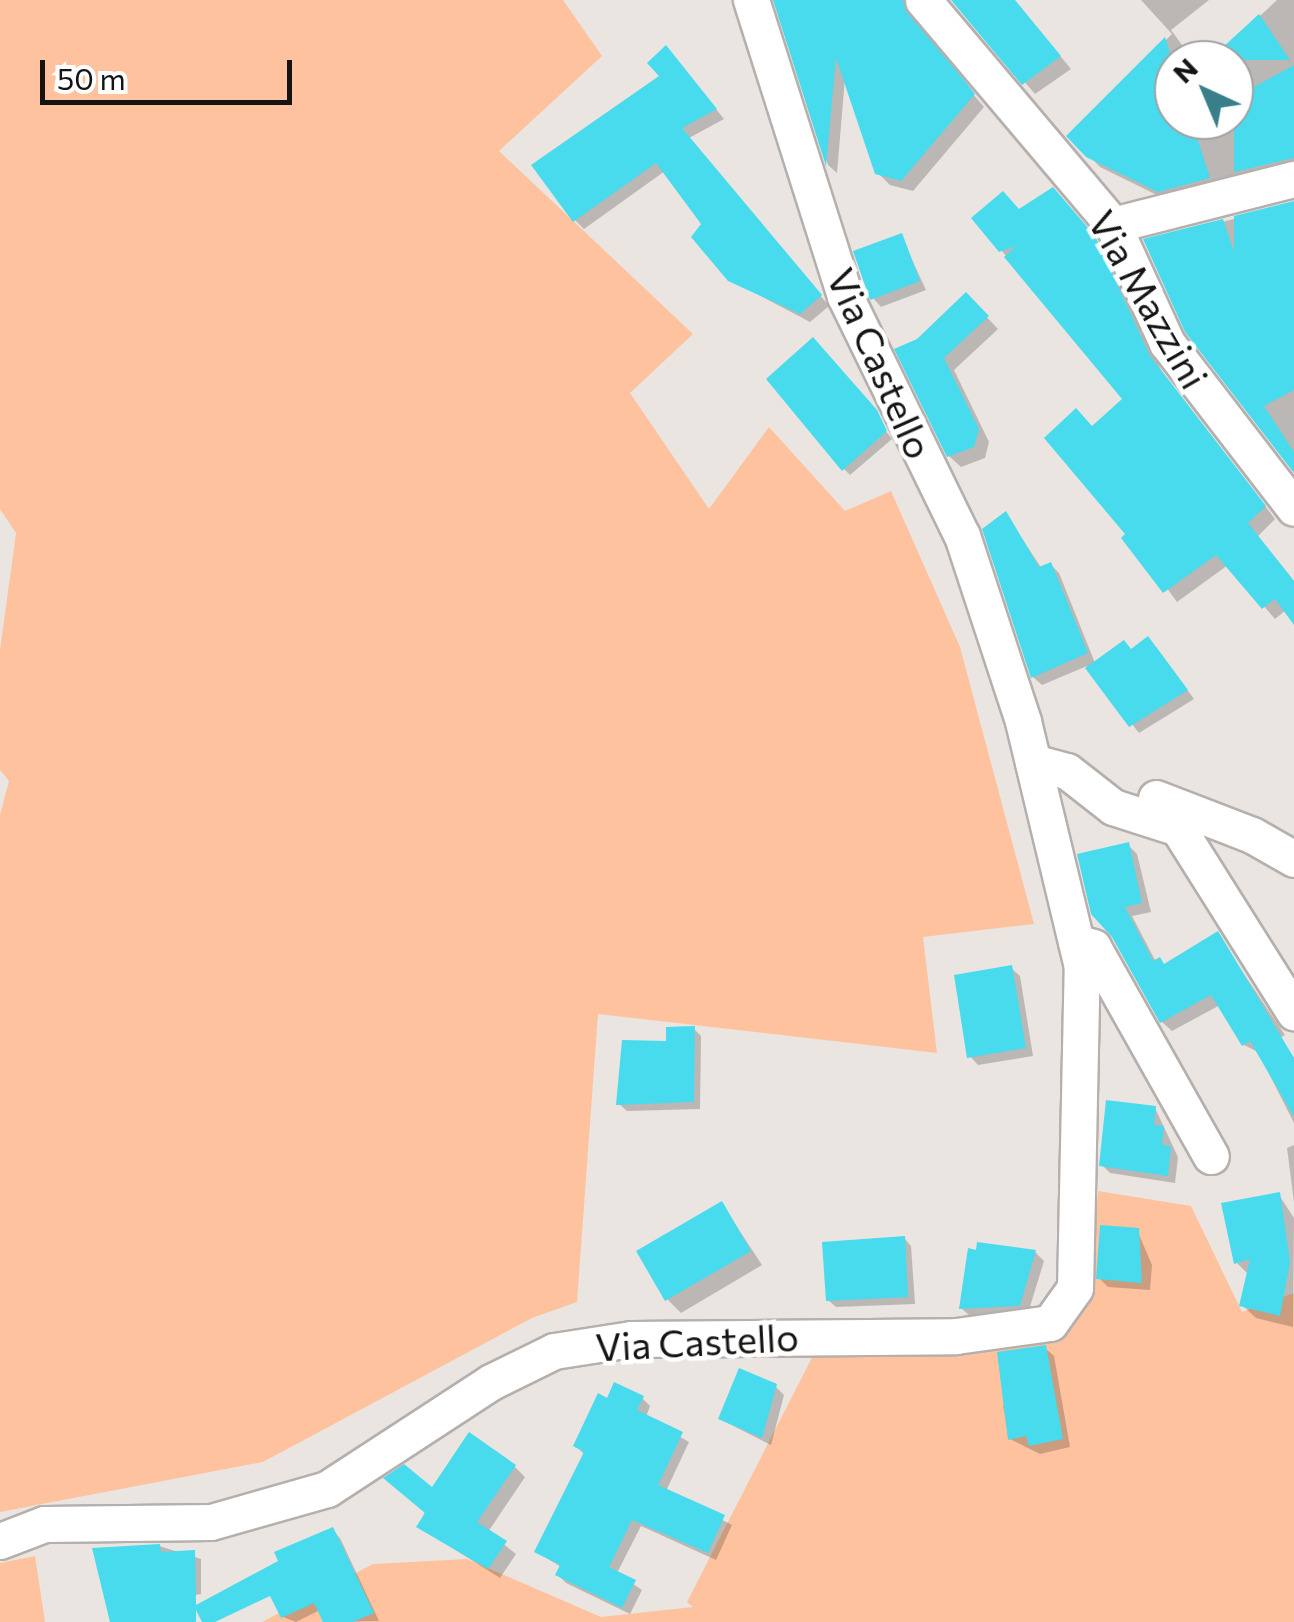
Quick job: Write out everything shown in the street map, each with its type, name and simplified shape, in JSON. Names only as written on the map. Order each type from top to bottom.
[{"type":"street","name":"Via Castello","points":[[0,1542],[44,1524],[211,1522],[327,1490],[491,1382],[554,1351],[631,1338],[956,1336],[1050,1323],[1075,1288],[1082,1151],[1082,968],[1033,762],[962,536],[845,296],[751,0]]},
{"type":"street","name":"Via Mazzini","points":[[923,0],[1113,225],[1167,343],[1294,508]]},
{"type":"street","points":[[1113,225],[1294,178]]},
{"type":"street","points":[[1022,721],[1085,770],[1252,835],[1294,859]]},
{"type":"street","points":[[1033,762],[1067,771],[1113,807],[1178,828],[1294,1012]]},
{"type":"street","points":[[1076,942],[1094,948],[1212,1156]]},
{"type":"shaded area","points":[[0,0],[563,0],[602,56],[499,151],[693,334],[630,393],[709,509],[769,427],[845,511],[891,491],[960,647],[1034,924],[923,937],[937,1053],[598,1014],[577,1302],[532,1318],[263,1462],[0,1512],[0,815],[9,781],[0,770],[0,650],[16,533],[0,509]]},
{"type":"shaded area","points":[[1098,1191],[1191,1206],[1242,1312],[1294,1293],[1294,1622],[262,1622],[373,1564],[467,1559],[601,1617],[693,1607],[687,1602],[822,1338],[1041,1323],[1092,1249]]},
{"type":"shaded area","points":[[35,1556],[45,1622],[0,1622],[0,1563]]},
{"type":"building","points":[[773,0],[902,0],[975,94],[901,181],[875,174],[836,58],[826,166]]},
{"type":"building","points":[[951,0],[1015,0],[1061,56],[1022,85]]},
{"type":"building","points":[[1259,14],[1290,60],[1254,60],[1254,40],[1231,40]]},
{"type":"building","points":[[666,45],[717,109],[682,128],[822,295],[800,314],[728,281],[691,237],[701,224],[656,163],[573,222],[531,165],[659,76],[647,63]]},
{"type":"building","points":[[1154,48],[1154,140],[1198,140],[1210,178],[1158,192],[1086,157],[1066,136]]},
{"type":"building","points":[[1294,65],[1294,158],[1234,172],[1234,140],[1254,140],[1254,87]]},
{"type":"building","points":[[1053,187],[1095,236],[1150,356],[1266,506],[1248,523],[1294,581],[1294,625],[1275,599],[1262,609],[1216,555],[1163,593],[1121,538],[1125,534],[1044,438],[1076,408],[1092,426],[1122,399],[1004,257],[1016,246],[999,252],[971,218],[1003,191],[1019,209]]},
{"type":"building","points":[[1294,201],[1294,390],[1264,406],[1294,452],[1294,473],[1185,332],[1143,239],[1223,219],[1234,252],[1234,216]]},
{"type":"building","points":[[902,233],[920,281],[870,300],[853,251]]},
{"type":"building","points":[[966,292],[989,316],[944,358],[979,429],[974,447],[947,457],[894,349],[917,339]]},
{"type":"building","points":[[813,337],[877,410],[887,431],[842,471],[766,379]]},
{"type":"building","points":[[1006,511],[1039,567],[1051,562],[1088,653],[1031,678],[982,529]]},
{"type":"building","points":[[1148,636],[1188,690],[1129,727],[1085,668],[1124,640],[1131,649]]},
{"type":"building","points":[[1129,842],[1142,903],[1125,907],[1153,961],[1160,957],[1164,964],[1218,931],[1294,1058],[1294,1117],[1250,1041],[1242,1046],[1211,995],[1160,1023],[1112,937],[1091,914],[1077,854]]},
{"type":"building","points":[[1012,965],[1026,1048],[967,1058],[954,975]]},
{"type":"building","points":[[695,1026],[694,1102],[616,1105],[622,1040],[666,1041],[666,1027]]},
{"type":"building","points":[[1106,1100],[1156,1106],[1154,1125],[1164,1126],[1162,1145],[1171,1146],[1168,1176],[1099,1166]]},
{"type":"building","points":[[1280,1192],[1290,1262],[1280,1316],[1239,1306],[1250,1259],[1234,1264],[1221,1203]]},
{"type":"building","points":[[722,1201],[751,1251],[665,1301],[636,1251]]},
{"type":"building","points":[[1100,1225],[1139,1228],[1142,1283],[1096,1279]]},
{"type":"building","points":[[905,1236],[908,1297],[826,1301],[822,1242]]},
{"type":"building","points":[[977,1242],[1036,1250],[1020,1306],[959,1309],[968,1248],[976,1250]]},
{"type":"building","points":[[1046,1345],[1063,1439],[1029,1446],[1026,1436],[1008,1440],[997,1352]]},
{"type":"building","points":[[739,1368],[777,1384],[762,1438],[718,1419]]},
{"type":"building","points":[[614,1382],[644,1396],[637,1410],[683,1432],[658,1485],[725,1515],[708,1553],[632,1520],[609,1567],[636,1580],[622,1608],[555,1575],[560,1565],[534,1552],[584,1452],[573,1446],[598,1393],[607,1398]]},
{"type":"building","points":[[469,1432],[516,1465],[477,1522],[507,1541],[488,1569],[416,1527],[425,1513],[383,1478],[404,1464],[432,1487]]},
{"type":"building","points":[[333,1527],[374,1613],[353,1622],[323,1622],[314,1603],[281,1618],[270,1596],[215,1622],[202,1622],[196,1610],[196,1622],[110,1622],[92,1548],[160,1544],[161,1552],[195,1550],[196,1605],[278,1561],[274,1552]]}]
